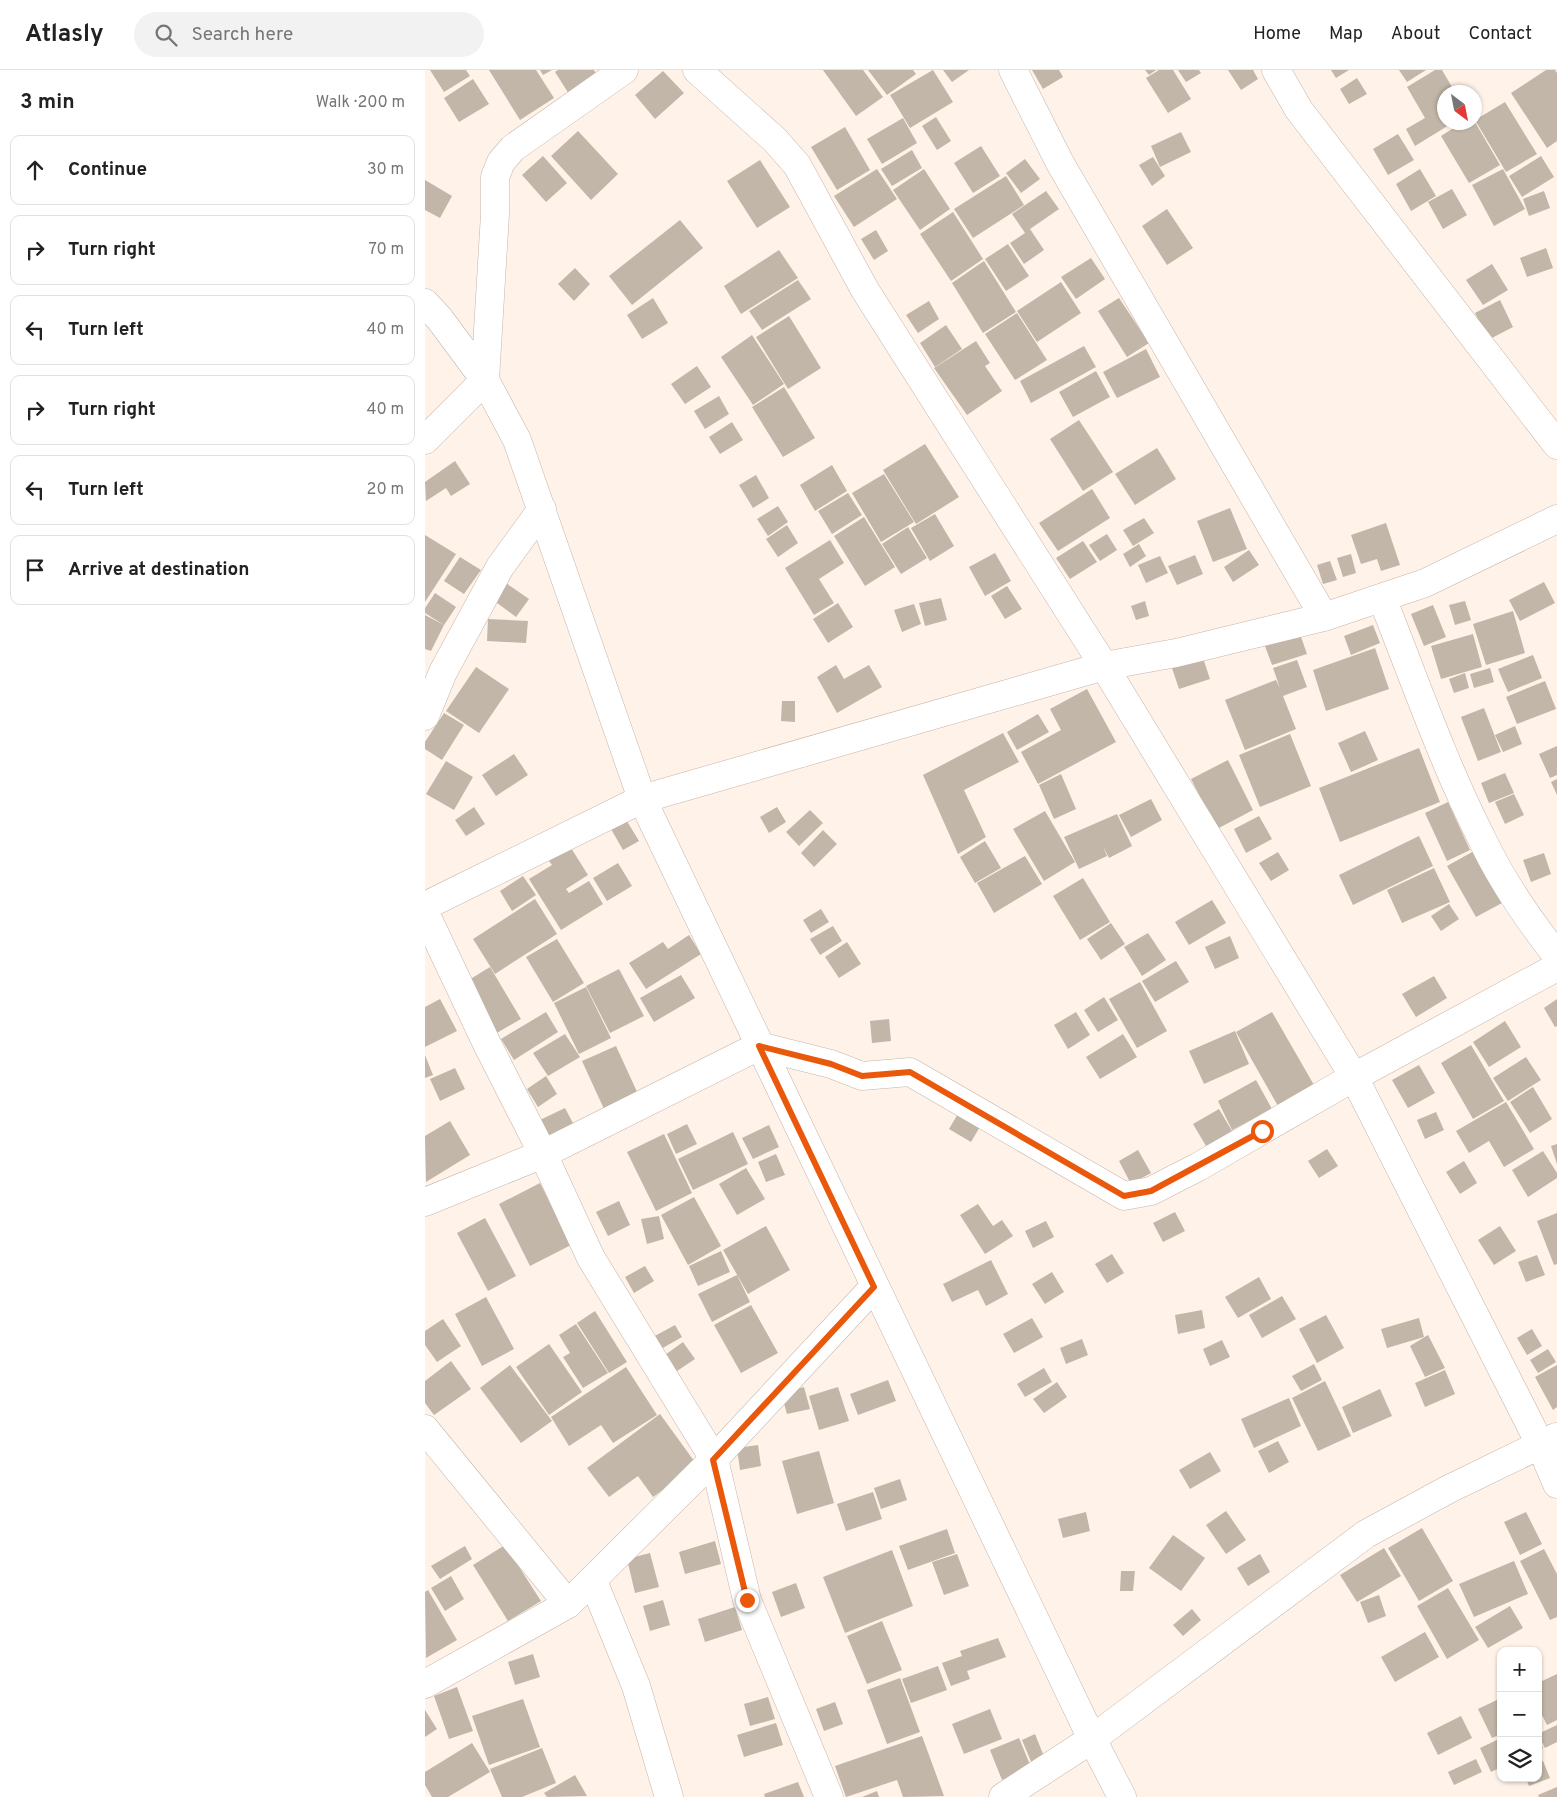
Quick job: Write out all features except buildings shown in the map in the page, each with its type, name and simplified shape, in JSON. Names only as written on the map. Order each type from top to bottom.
[{"type":"street","points":[[425,440],[485,380],[495,214],[495,177],[501,162],[513,148],[624,70]]},
{"type":"street","points":[[697,70],[775,140],[797,164],[865,290],[1104,666],[1355,1077],[1548,1440],[1557,1484]]},
{"type":"street","points":[[1013,70],[1060,163],[1324,617]]},
{"type":"street","points":[[1276,70],[1299,110],[1557,445]]},
{"type":"street","points":[[425,303],[439,318],[485,380],[517,440],[642,799],[1091,1739],[1123,1797]]},
{"type":"street","points":[[425,716],[443,672],[499,568],[542,509]]},
{"type":"street","points":[[425,906],[642,799],[1104,666],[1177,652],[1324,617],[1425,583],[1557,519]]},
{"type":"street","points":[[1382,598],[1457,786],[1481,839],[1525,915],[1557,956]]},
{"type":"street","points":[[425,914],[487,1044],[543,1154],[591,1258],[713,1460],[747,1600],[829,1797]]},
{"type":"street","points":[[425,1202],[543,1154],[759,1046],[831,1064],[862,1076],[910,1072],[1124,1196],[1151,1191],[1198,1167],[1355,1077],[1557,967]]},
{"type":"street","points":[[425,1684],[568,1604],[713,1460],[874,1287]]},
{"type":"street","points":[[426,1432],[568,1604]]},
{"type":"street","points":[[1003,1797],[1091,1739],[1367,1534],[1449,1489],[1548,1440]]},
{"type":"street","points":[[593,1581],[635,1686],[669,1797]]},
{"type":"route","points":[[747,1600],[713,1460],[874,1287],[759,1046],[831,1064],[862,1076],[910,1072],[1093,1180],[1124,1196],[1151,1191],[1262,1131]]}]
